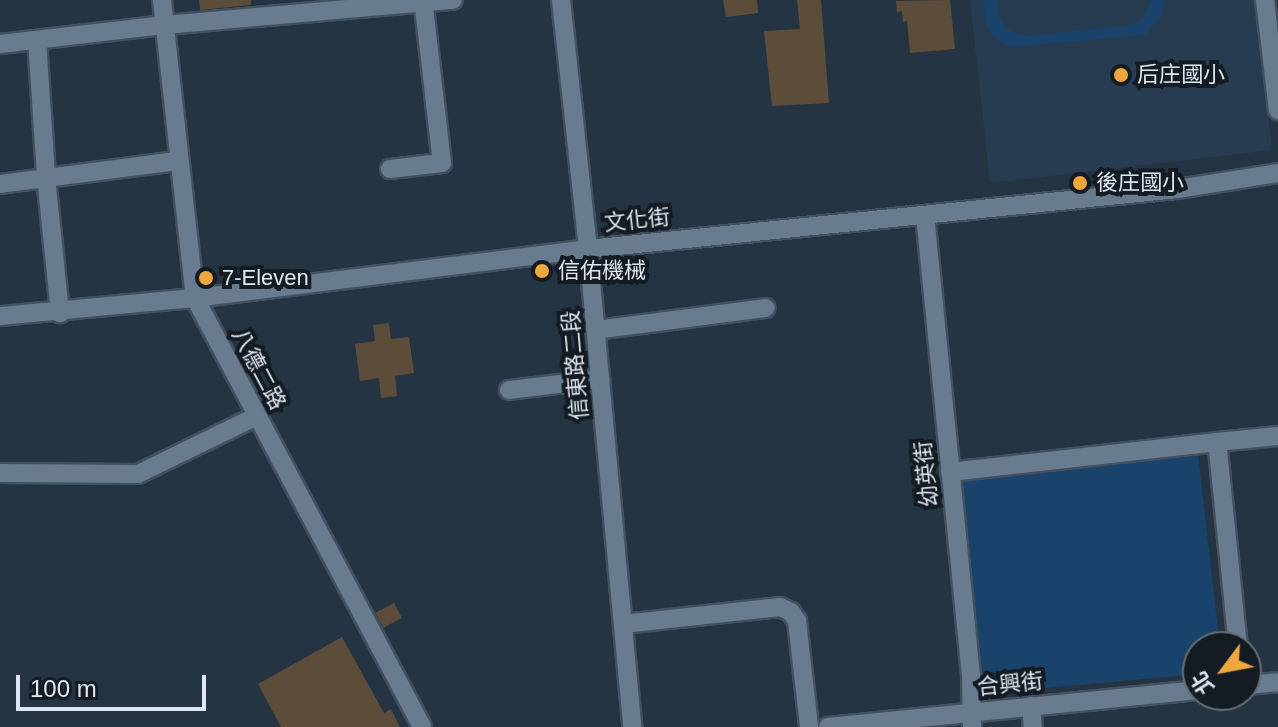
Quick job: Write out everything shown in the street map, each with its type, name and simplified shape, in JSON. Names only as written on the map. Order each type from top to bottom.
[{"type":"street","name":"八德二路","points":[[162,0],[195,298],[422,727]]},
{"type":"street","points":[[0,44],[165,25],[453,0]]},
{"type":"street","name":"信東路二段","points":[[561,0],[596,330],[632,727]]},
{"type":"street","points":[[1265,0],[1278,110]]},
{"type":"street","points":[[390,169],[442,163],[423,2]]},
{"type":"street","points":[[37,40],[46,177],[60,313]]},
{"type":"street","points":[[0,184],[178,161]]},
{"type":"street","name":"文化街","points":[[0,316],[60,313],[195,298],[588,249],[1178,189],[1278,173]]},
{"type":"street","name":"幼英街","points":[[925,215],[972,720]]},
{"type":"street","points":[[596,330],[766,308]]},
{"type":"street","points":[[509,390],[600,379]]},
{"type":"street","points":[[0,473],[138,474],[257,416]]},
{"type":"street","points":[[950,472],[1278,436]]},
{"type":"street","points":[[1217,442],[1236,631]]},
{"type":"street","points":[[623,624],[780,607],[791,612],[797,621],[809,727]]},
{"type":"street","name":"合興街","points":[[828,727],[972,720],[1031,706],[1182,692]]},
{"type":"street","points":[[1031,706],[1033,727]]},
{"type":"shaded area","name":"后庄國小","points":[[970,0],[1254,0],[1272,150],[990,183]]},
{"type":"shaded area","points":[[983,0],[998,0],[998,12],[1003,24],[1014,33],[1027,36],[1130,25],[1143,18],[1152,0],[1165,0],[1161,16],[1145,35],[1010,47],[996,39],[986,25]]},
{"type":"shaded area","points":[[1198,454],[1218,631],[1182,631],[1182,675],[981,694],[958,480]]},
{"type":"building","points":[[199,0],[251,0],[251,5],[200,10]]},
{"type":"building","points":[[723,0],[757,0],[758,13],[726,17]]},
{"type":"building","points":[[797,0],[821,0],[829,103],[772,106],[764,31],[800,29]]},
{"type":"building","points":[[950,0],[955,49],[910,53],[907,21],[903,22],[902,11],[897,12],[896,1]]},
{"type":"building","points":[[389,323],[391,339],[409,337],[414,373],[395,376],[397,396],[381,398],[379,378],[360,381],[355,344],[375,341],[373,325]]},
{"type":"building","points":[[394,603],[402,618],[383,628],[375,613]]},
{"type":"building","points":[[342,637],[384,713],[391,709],[400,727],[281,727],[258,684]]},
{"type":"place","name":"后庄國小","points":[[1121,75]]},
{"type":"place","name":"後庄國小","points":[[1080,183]]},
{"type":"place","name":"信佑機械","points":[[542,271]]},
{"type":"place","name":"7-Eleven","points":[[206,278]]}]
